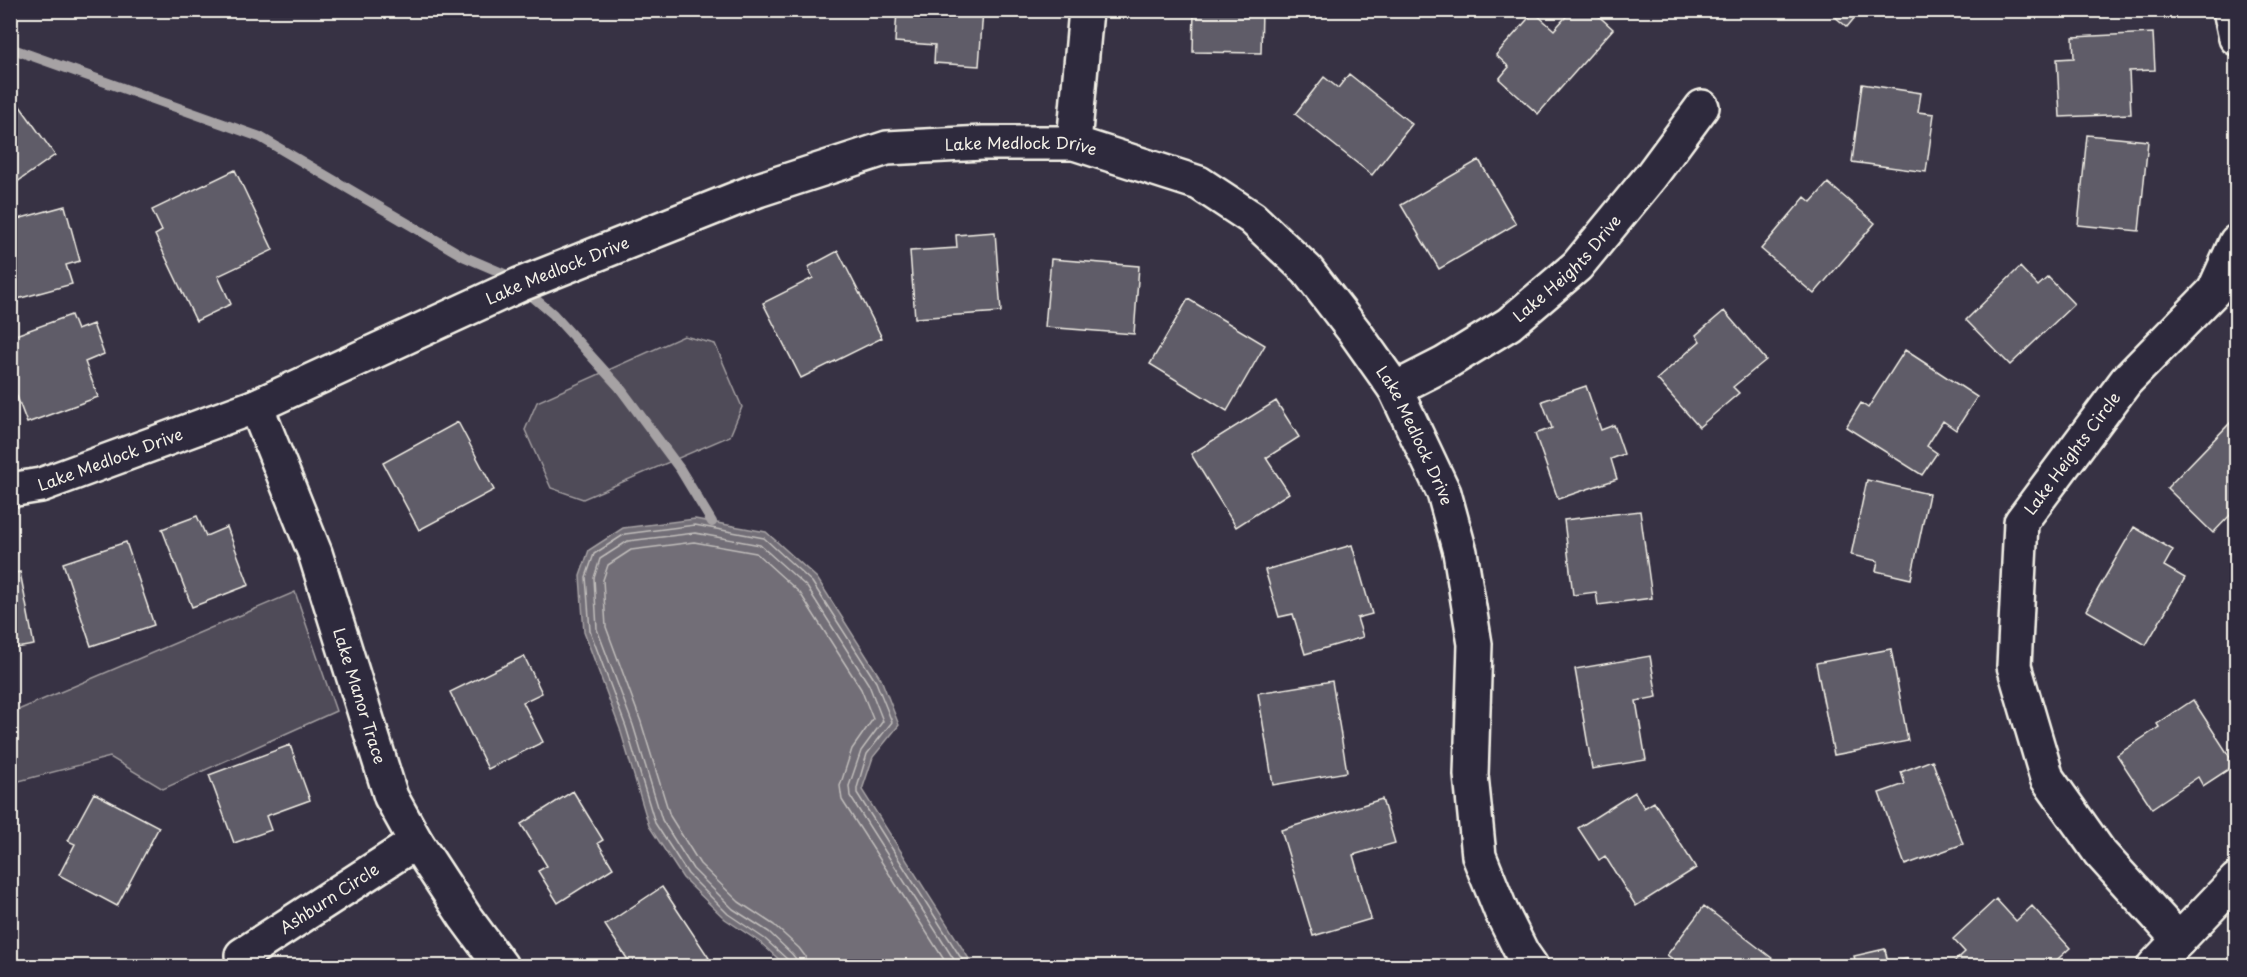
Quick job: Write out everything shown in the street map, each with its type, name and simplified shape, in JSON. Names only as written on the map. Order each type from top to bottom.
[{"type":"street","points":[[1074,143],[1086,10]]},
{"type":"street","points":[[2230,10],[2236,38]]},
{"type":"street","name":"Lake Heights Drive","points":[[1395,389],[1444,364],[1509,324],[1577,266],[1651,176],[1702,107]]},
{"type":"street","name":"Lake Medlock Drive","points":[[10,490],[41,485],[256,406],[519,285],[758,190],[887,148],[983,143],[1074,143],[1199,183],[1252,218],[1307,270],[1395,389],[1444,493],[1460,552],[1475,644],[1471,775],[1479,856],[1501,911],[1531,966]]},
{"type":"street","name":"Lake Heights Circle","points":[[2180,940],[2100,853],[2047,778],[2014,666],[2021,522],[2126,381],[2214,291],[2236,242]]},
{"type":"street","name":"Lake Manor Trace","points":[[256,406],[315,554],[391,797],[416,842],[465,917],[501,966]]},
{"type":"street","name":"Ashburn Circle","points":[[242,955],[416,842]]},
{"type":"street","points":[[2154,966],[2236,880]]},
{"type":"shaded area","points":[[684,336],[715,344],[742,407],[730,436],[583,499],[551,488],[525,430],[537,402]]},
{"type":"shaded area","points":[[295,592],[336,711],[163,789],[110,757],[15,782],[15,897],[11,902],[11,713]]},
{"type":"water","points":[[695,519],[766,532],[817,578],[881,679],[899,725],[873,757],[862,790],[972,966],[786,966],[761,943],[725,919],[683,878],[649,826],[620,729],[584,632],[580,576],[589,550],[623,528]]},
{"type":"building","points":[[897,10],[983,10],[979,66],[934,63],[935,45],[895,42]]},
{"type":"building","points":[[1194,10],[1262,10],[1261,53],[1193,52]]},
{"type":"building","points":[[1572,10],[1592,10],[1613,29],[1538,114],[1499,79],[1509,67],[1496,55],[1534,12],[1554,30]]},
{"type":"building","points":[[1827,10],[1861,10],[1847,27]]},
{"type":"building","points":[[2153,33],[2155,70],[2129,71],[2131,114],[2060,117],[2057,59],[2074,58],[2073,37]]},
{"type":"building","points":[[1349,74],[1412,124],[1372,175],[1295,114],[1324,77],[1338,88]]},
{"type":"building","points":[[1862,84],[1921,93],[1918,112],[1934,114],[1926,172],[1852,162]]},
{"type":"building","points":[[12,95],[55,155],[10,187],[10,96]]},
{"type":"building","points":[[2087,135],[2148,141],[2139,231],[2078,225]]},
{"type":"building","points":[[1479,160],[1516,224],[1439,269],[1401,205]]},
{"type":"building","points":[[235,170],[273,250],[218,276],[231,304],[196,321],[155,235],[162,231],[152,210]]},
{"type":"building","points":[[1828,183],[1875,223],[1814,294],[1761,249],[1805,197],[1811,202]]},
{"type":"building","points":[[65,206],[80,261],[66,265],[72,284],[10,301],[10,221]]},
{"type":"building","points":[[995,232],[1001,312],[915,318],[910,251],[957,248],[956,235]]},
{"type":"building","points":[[838,251],[882,338],[801,378],[763,303],[813,278],[808,267]]},
{"type":"building","points":[[1051,259],[1139,266],[1134,334],[1045,327]]},
{"type":"building","points":[[2020,267],[2038,286],[2048,277],[2074,304],[2010,365],[1966,320]]},
{"type":"building","points":[[1188,299],[1265,345],[1227,411],[1150,364]]},
{"type":"building","points":[[1724,311],[1766,360],[1733,387],[1739,393],[1699,427],[1657,379],[1700,341],[1696,335]]},
{"type":"building","points":[[71,315],[77,330],[93,324],[104,354],[85,362],[98,397],[27,423],[10,378],[10,337]]},
{"type":"building","points":[[1905,350],[1977,397],[1956,430],[1943,421],[1927,446],[1937,453],[1922,475],[1846,427],[1861,403],[1868,408]]},
{"type":"building","points":[[1586,386],[1601,430],[1614,425],[1624,454],[1611,459],[1617,479],[1558,499],[1535,434],[1552,428],[1542,401]]},
{"type":"building","points":[[1276,401],[1299,437],[1266,458],[1289,493],[1236,527],[1191,454]]},
{"type":"building","points":[[2232,421],[2236,426],[2236,509],[2213,533],[2167,488]]},
{"type":"building","points":[[458,422],[494,490],[419,530],[383,463]]},
{"type":"building","points":[[1867,480],[1929,494],[1911,579],[1876,571],[1878,561],[1851,555]]},
{"type":"building","points":[[1640,511],[1652,598],[1598,605],[1596,592],[1573,595],[1564,520]]},
{"type":"building","points":[[197,516],[206,536],[227,527],[249,585],[192,607],[162,529]]},
{"type":"building","points":[[2134,527],[2173,550],[2164,566],[2185,578],[2146,645],[2086,610]]},
{"type":"building","points":[[126,542],[154,625],[91,646],[63,563]]},
{"type":"building","points":[[1352,545],[1372,614],[1357,618],[1363,637],[1305,654],[1293,614],[1279,617],[1265,570]]},
{"type":"building","points":[[20,572],[34,645],[10,649],[10,574]]},
{"type":"building","points":[[1891,649],[1908,741],[1834,755],[1816,663]]},
{"type":"building","points":[[524,656],[542,693],[523,702],[543,742],[488,769],[450,692]]},
{"type":"building","points":[[1650,656],[1657,697],[1636,701],[1646,760],[1592,769],[1575,669]]},
{"type":"building","points":[[1332,681],[1347,772],[1273,785],[1258,693]]},
{"type":"building","points":[[2193,700],[2235,765],[2203,786],[2198,777],[2152,808],[2117,755],[2159,727],[2157,724]]},
{"type":"building","points":[[290,745],[310,800],[266,816],[271,830],[234,843],[209,775]]},
{"type":"building","points":[[1932,760],[1963,844],[1905,865],[1879,793],[1905,784],[1901,772]]},
{"type":"building","points":[[573,791],[603,840],[598,843],[613,868],[558,903],[538,871],[547,866],[521,824]]},
{"type":"building","points":[[1635,792],[1644,808],[1654,802],[1696,868],[1636,906],[1605,856],[1599,860],[1578,828]]},
{"type":"building","points":[[94,793],[159,827],[117,906],[59,875],[75,844],[68,841]]},
{"type":"building","points":[[1382,799],[1395,843],[1353,855],[1371,919],[1313,936],[1281,830]]},
{"type":"building","points":[[662,887],[709,958],[696,966],[624,966],[630,963],[605,925]]},
{"type":"building","points":[[1996,899],[2016,921],[2032,906],[2070,948],[2050,966],[2035,966],[2032,963],[2028,966],[1955,966],[1952,964],[1965,952],[1953,939]]},
{"type":"building","points":[[1704,906],[1781,965],[1683,966],[1667,955]]},
{"type":"building","points":[[1885,949],[1888,963],[1907,959],[1909,966],[1847,966],[1856,964],[1854,956]]},
{"type":"waterway","points":[[10,48],[260,137],[465,257],[507,275],[553,314],[620,388],[680,469],[712,522]]}]
